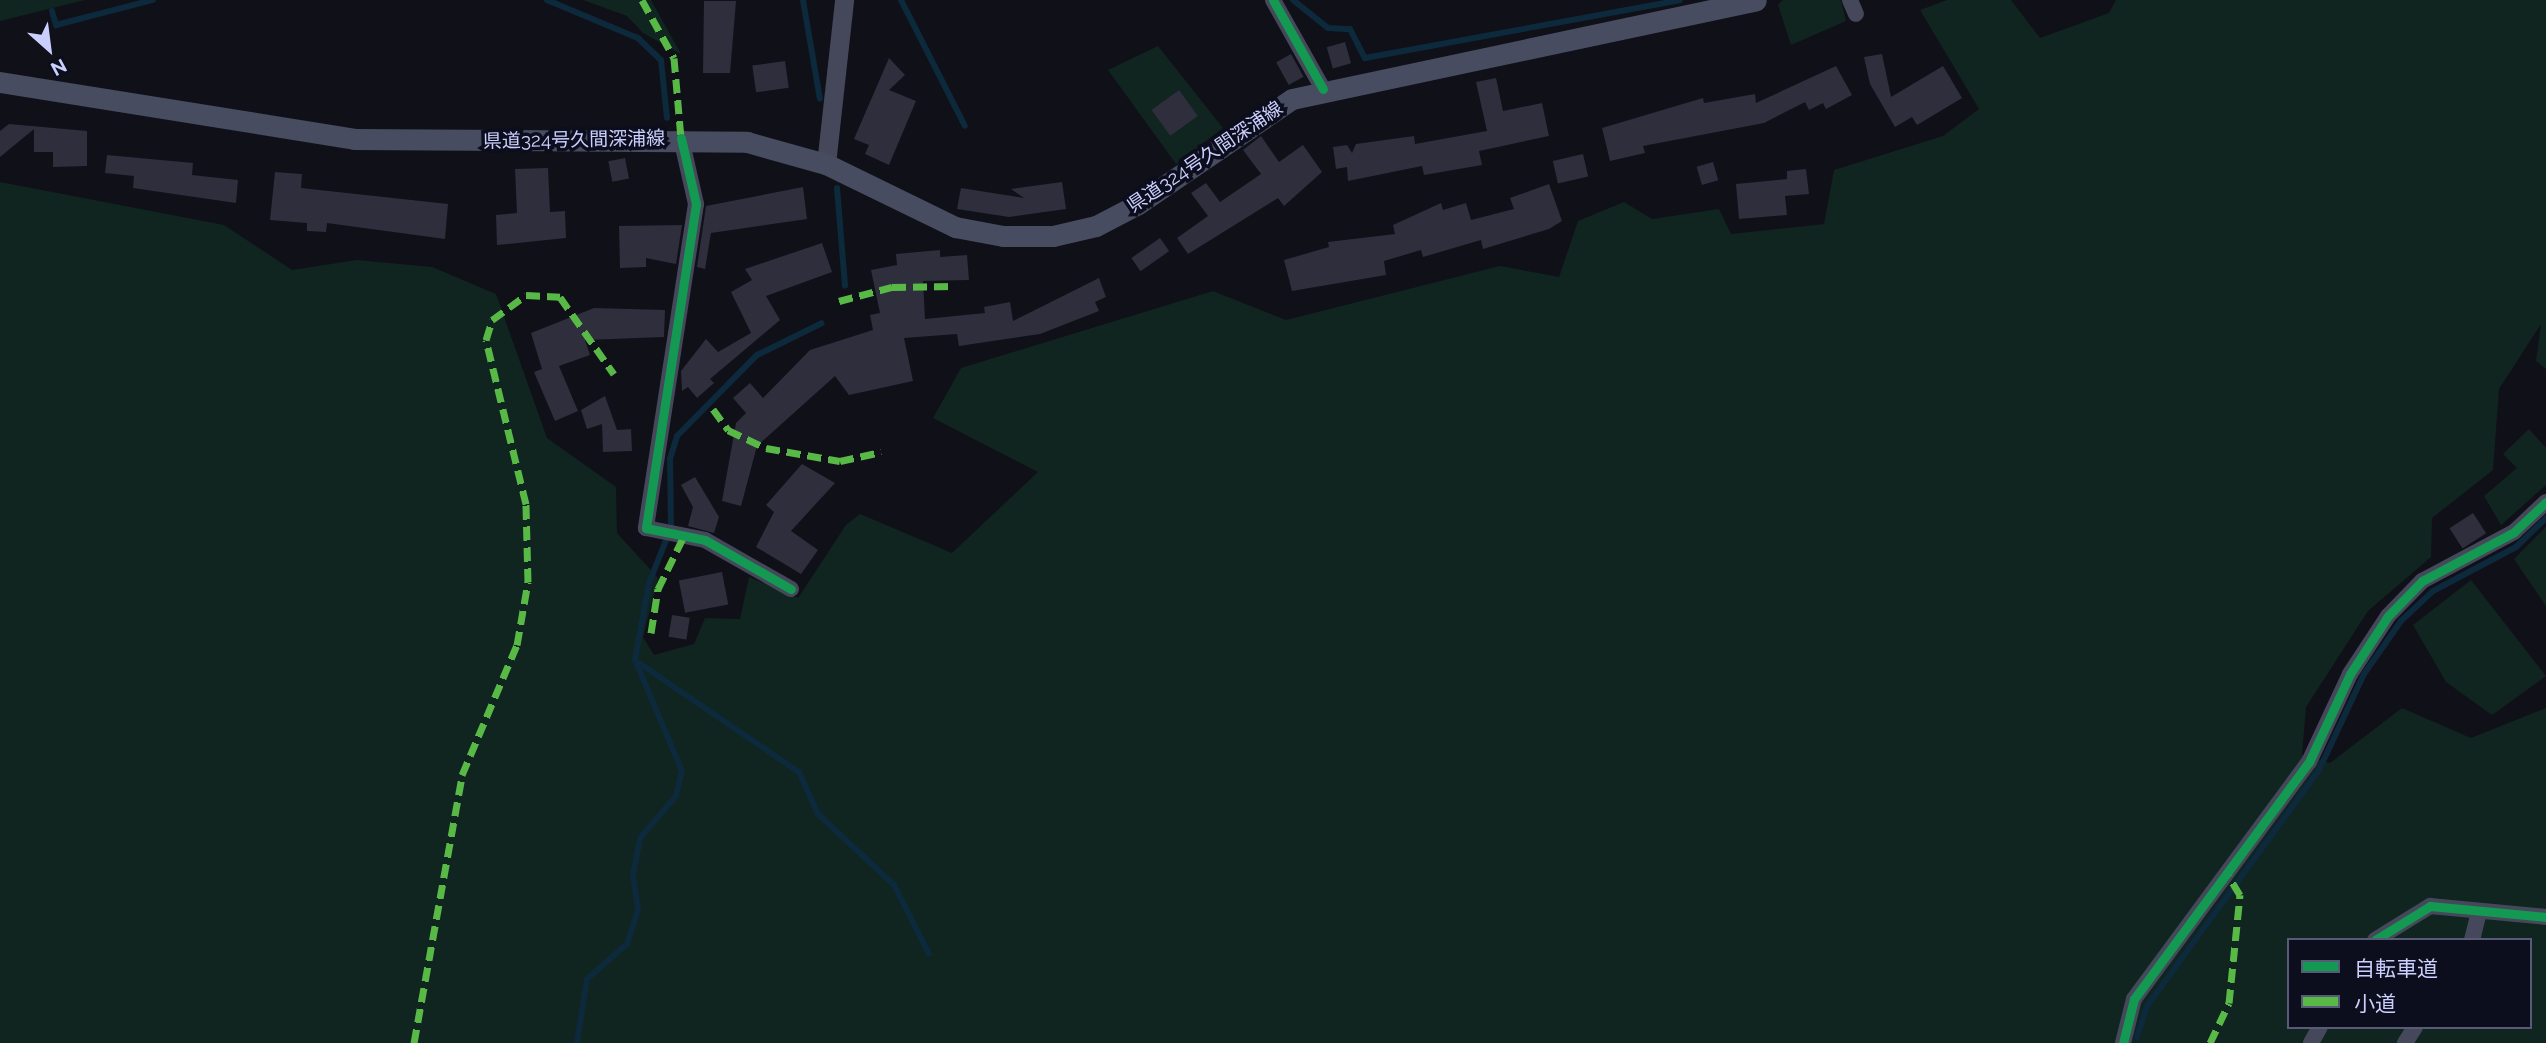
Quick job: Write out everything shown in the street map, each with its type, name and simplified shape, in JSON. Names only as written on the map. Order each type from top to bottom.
[{"type":"main road","name":"県道324号久間深浦線","points":[[0,82],[354,139],[681,138],[747,142],[827,164],[955,228],[1003,236],[1054,236],[1096,226],[1138,204],[1256,119],[1323,89],[1701,16],[1756,0]]},
{"type":"street","points":[[827,164],[844,0]]},
{"type":"street","points":[[1273,0],[1323,89]]},
{"type":"street","points":[[681,138],[696,204],[646,528],[705,540],[790,589]]},
{"type":"street","points":[[2123,1043],[2134,999],[2309,761],[2350,674],[2388,616],[2422,581],[2514,532],[2546,502]]},
{"type":"street","points":[[2378,938],[2430,906],[2546,917]]},
{"type":"street","points":[[2472,938],[2479,912]]},
{"type":"green space","points":[[0,0],[85,0],[0,21]]},
{"type":"green space","points":[[583,0],[651,0],[681,54],[643,33],[627,16]]},
{"type":"green space","points":[[1783,0],[1841,0],[1846,21],[1791,45],[1778,5]]},
{"type":"green space","points":[[1947,0],[2011,0],[2040,38],[2109,13],[2116,0],[2546,0],[2546,369],[2536,361],[2541,324],[2499,389],[2493,470],[2432,518],[2431,557],[2368,611],[2306,707],[2302,755],[2330,763],[2402,708],[2471,738],[2546,708],[2546,1043],[0,1043],[0,182],[224,225],[292,270],[357,260],[432,267],[496,294],[547,438],[616,487],[617,533],[658,578],[643,637],[654,655],[694,644],[705,618],[740,619],[749,577],[798,598],[846,525],[860,514],[952,553],[1038,472],[933,418],[961,368],[1213,291],[1286,320],[1500,266],[1559,277],[1578,221],[1624,202],[1652,219],[1719,209],[1731,234],[1824,224],[1834,170],[1943,136],[1979,109],[1920,10]]},
{"type":"green space","points":[[1158,46],[1223,128],[1176,164],[1108,70]]},
{"type":"green space","points":[[2529,429],[2546,448],[2546,485],[2501,525],[2484,496],[2517,468],[2503,454]]},
{"type":"green space","points":[[2546,527],[2546,606],[2514,559]]},
{"type":"green space","points":[[2471,580],[2546,676],[2492,715],[2446,682],[2413,625]]},
{"type":"building","points":[[704,1],[736,1],[730,73],[703,73]]},
{"type":"building","points":[[1345,42],[1351,63],[1333,68],[1327,47]]},
{"type":"building","points":[[1291,54],[1304,77],[1289,85],[1276,62]]},
{"type":"building","points":[[1882,54],[1891,97],[1943,66],[1962,98],[1917,125],[1912,117],[1895,127],[1870,84],[1864,57]]},
{"type":"building","points":[[889,58],[905,75],[889,90],[916,101],[889,165],[865,154],[869,145],[854,139]]},
{"type":"building","points":[[785,61],[789,88],[756,92],[752,66]]},
{"type":"building","points":[[1836,66],[1852,95],[1826,109],[1823,103],[1809,110],[1805,102],[1764,123],[1643,146],[1645,153],[1610,161],[1602,128],[1703,98],[1704,103],[1755,94],[1756,103]]},
{"type":"building","points":[[1496,78],[1503,111],[1542,103],[1549,136],[1479,151],[1482,165],[1424,175],[1422,166],[1348,181],[1347,167],[1336,169],[1333,147],[1347,145],[1352,153],[1356,144],[1414,136],[1415,144],[1487,131],[1476,82]]},
{"type":"building","points":[[1179,90],[1198,116],[1170,136],[1151,110]]},
{"type":"building","points":[[9,124],[87,131],[87,166],[53,167],[53,152],[34,152],[34,129],[0,157],[0,131]]},
{"type":"building","points":[[1261,136],[1279,162],[1303,145],[1322,172],[1284,206],[1278,198],[1188,254],[1177,238],[1208,216],[1191,193],[1206,183],[1220,202],[1261,174],[1243,150]]},
{"type":"building","points":[[1583,154],[1588,176],[1558,183],[1553,161]]},
{"type":"building","points":[[107,155],[193,163],[192,175],[238,180],[236,203],[133,188],[134,176],[105,173]]},
{"type":"building","points":[[625,158],[629,179],[612,182],[608,161]]},
{"type":"building","points":[[1713,162],[1718,180],[1702,185],[1697,167]]},
{"type":"building","points":[[548,168],[550,212],[565,211],[566,238],[497,245],[496,215],[517,213],[515,169]]},
{"type":"building","points":[[1806,169],[1809,194],[1785,196],[1787,215],[1739,219],[1736,184],[1787,179],[1787,171]]},
{"type":"building","points":[[275,172],[302,174],[301,188],[448,204],[445,239],[327,223],[326,232],[307,231],[307,223],[270,220]]},
{"type":"building","points":[[1062,182],[1066,209],[1009,217],[957,209],[961,188],[1024,198],[1011,189]]},
{"type":"building","points":[[1549,184],[1562,221],[1549,229],[1483,249],[1481,240],[1423,257],[1421,250],[1384,261],[1386,275],[1292,291],[1284,260],[1329,247],[1328,242],[1395,234],[1393,225],[1441,203],[1443,210],[1466,203],[1471,220],[1514,209],[1510,198]]},
{"type":"building","points":[[803,187],[807,219],[711,233],[705,269],[697,267],[706,206]]},
{"type":"building","points":[[682,225],[676,264],[646,258],[646,267],[620,268],[619,226]]},
{"type":"building","points":[[1160,238],[1169,251],[1141,271],[1131,258]]},
{"type":"building","points":[[822,243],[832,272],[766,296],[780,320],[710,379],[714,383],[697,398],[688,387],[682,391],[681,371],[706,339],[718,352],[751,333],[731,292],[752,280],[745,269]]},
{"type":"building","points":[[940,250],[940,257],[967,255],[969,280],[923,281],[925,319],[985,313],[984,307],[1010,302],[1013,321],[1099,278],[1106,297],[1095,302],[1099,311],[1040,334],[959,346],[957,334],[904,338],[913,381],[849,395],[835,376],[757,446],[741,506],[722,501],[736,423],[746,413],[733,398],[750,383],[763,398],[810,350],[873,330],[870,315],[880,313],[871,270],[897,265],[896,254]]},
{"type":"building","points":[[594,308],[665,310],[664,337],[585,340],[590,355],[559,366],[578,411],[555,421],[534,372],[542,369],[531,333]]},
{"type":"building","points":[[605,396],[617,430],[631,429],[632,451],[603,452],[602,424],[587,429],[581,410]]},
{"type":"building","points":[[802,464],[835,483],[791,531],[818,550],[801,574],[756,547],[774,512],[766,505]]},
{"type":"building","points":[[695,477],[719,517],[714,533],[688,526],[693,507],[681,485]]},
{"type":"building","points":[[2473,513],[2486,533],[2463,548],[2450,528]]},
{"type":"building","points":[[722,572],[728,604],[685,613],[679,580]]},
{"type":"building","points":[[672,615],[690,618],[686,640],[669,637]]},
{"type":"waterway","points":[[52,11],[56,25],[153,0]]},
{"type":"waterway","points":[[547,0],[638,38],[661,60],[667,118]]},
{"type":"waterway","points":[[803,0],[820,99]]},
{"type":"waterway","points":[[901,0],[965,126]]},
{"type":"waterway","points":[[1293,0],[1328,28],[1350,29],[1365,58],[1680,0]]},
{"type":"waterway","points":[[837,188],[845,286]]},
{"type":"waterway","points":[[577,1043],[587,979],[627,944],[638,910],[633,875],[640,838],[676,796],[682,771],[635,660],[649,583],[671,528],[670,459],[677,436],[757,355],[822,323]]},
{"type":"waterway","points":[[2137,1037],[2147,1006],[2319,770],[2364,674],[2401,621],[2433,591],[2516,547],[2546,518]]},
{"type":"waterway","points":[[636,661],[799,772],[818,814],[894,885],[929,954]]},
{"type":"marked path","points":[[642,0],[674,58],[681,138]]},
{"type":"marked path","points":[[839,301],[892,287],[954,286]]},
{"type":"marked path","points":[[414,1043],[462,775],[517,645],[528,582],[526,504],[486,340],[492,320],[526,295],[560,297],[614,374]]},
{"type":"marked path","points":[[713,409],[728,430],[766,448],[840,461],[881,452]]},
{"type":"marked path","points":[[651,633],[658,589],[684,536]]},
{"type":"marked path","points":[[2210,1043],[2229,1003],[2240,895],[2227,873]]},
{"type":"cycle path","points":[[1273,0],[1323,89]]},
{"type":"cycle path","points":[[681,138],[696,204],[646,528],[705,540],[791,589]]},
{"type":"cycle path","points":[[2123,1043],[2134,999],[2309,762],[2350,674],[2388,616],[2422,581],[2514,532],[2546,502]]},
{"type":"cycle path","points":[[2378,938],[2430,906],[2546,917]]}]
